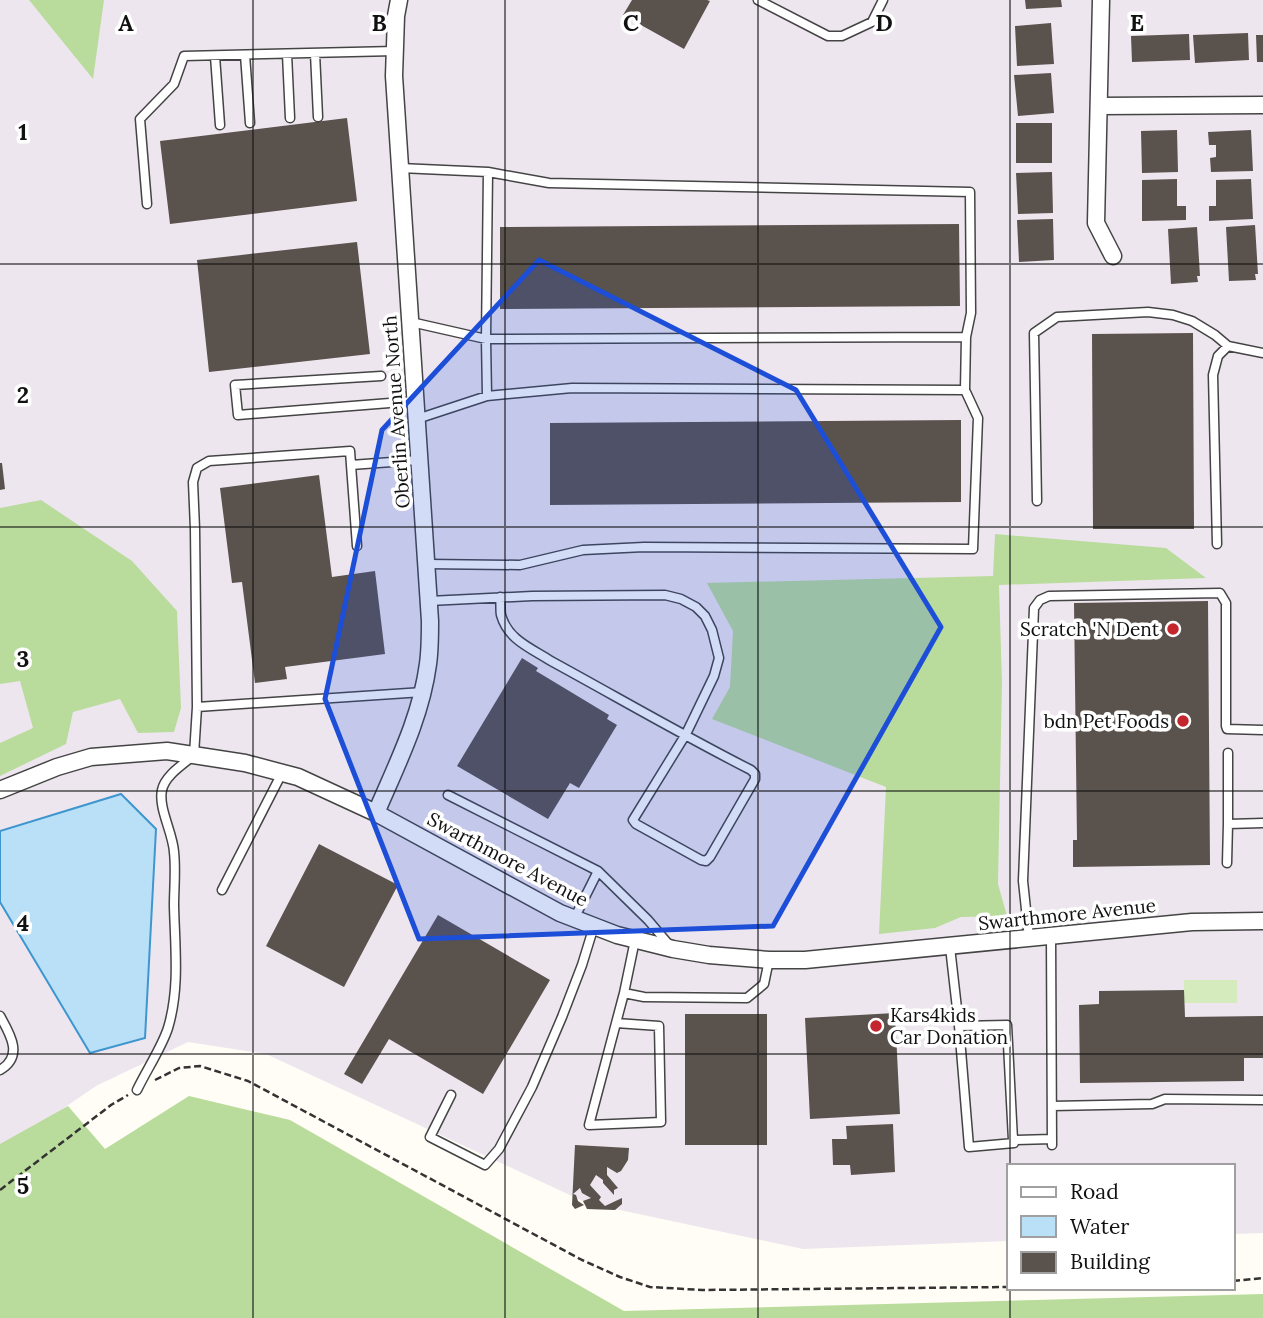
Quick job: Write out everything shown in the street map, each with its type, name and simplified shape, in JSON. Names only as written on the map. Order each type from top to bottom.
[{"type":"street","name":"Oberlin Avenue North","points":[[376,813],[414,723],[429,662],[429,601],[394,76],[399,0]]},
{"type":"street","points":[[1101,0],[1096,223],[1113,256]]},
{"type":"street","points":[[1100,106],[1263,105]]},
{"type":"street","name":"Swarthmore Avenue","points":[[0,790],[57,767],[91,757],[167,751],[245,763],[298,777],[376,813],[574,919],[635,940],[709,955],[805,960],[1192,922],[1263,921]]},
{"type":"lane","points":[[758,0],[828,36],[842,36],[872,22],[883,0]]},
{"type":"lane","points":[[148,204],[140,119],[174,84],[184,56],[395,51]]},
{"type":"lane","points":[[314,53],[318,117]]},
{"type":"lane","points":[[286,54],[290,118]]},
{"type":"lane","points":[[245,55],[250,122]]},
{"type":"lane","points":[[215,56],[220,125]]},
{"type":"lane","points":[[400,168],[488,172],[550,183],[970,192],[971,313],[967,337],[965,390],[978,418],[973,549],[644,547],[583,551],[520,565],[426,565]]},
{"type":"lane","points":[[487,396],[488,172]]},
{"type":"lane","points":[[1037,500],[1034,333],[1057,317],[1148,312],[1173,315],[1192,321],[1228,346],[1263,354]]},
{"type":"lane","points":[[411,322],[486,340],[967,337]]},
{"type":"lane","points":[[1217,544],[1213,375],[1218,356],[1228,346]]},
{"type":"lane","points":[[381,376],[235,385],[238,415],[415,401]]},
{"type":"lane","points":[[417,419],[487,396],[572,388],[965,390]]},
{"type":"lane","points":[[137,1090],[167,1031],[174,1004],[176,867],[162,790],[167,779],[194,755],[197,707],[193,482],[197,468],[209,461],[350,451],[357,546]]},
{"type":"lane","points":[[351,465],[419,460]]},
{"type":"lane","points":[[1030,939],[1023,881],[1034,608],[1040,600],[1049,596],[1220,593],[1226,603],[1226,726],[1227,729],[1263,730]]},
{"type":"lane","points":[[429,601],[500,597],[532,596],[665,596],[681,599],[696,607],[705,616],[712,630],[719,658],[714,676],[686,734],[633,820],[706,861],[738,810],[755,779],[755,774],[751,770],[686,734],[517,642],[501,615],[500,597]]},
{"type":"lane","points":[[197,707],[423,692]]},
{"type":"lane","points":[[1227,863],[1228,753]]},
{"type":"lane","points":[[222,890],[282,773]]},
{"type":"lane","points":[[448,794],[598,871],[673,949]]},
{"type":"lane","points":[[1228,824],[1263,823]]},
{"type":"lane","points":[[574,919],[598,871]]},
{"type":"lane","points":[[451,1095],[430,1137],[485,1165],[499,1149],[532,1087],[583,965],[594,926]]},
{"type":"lane","points":[[1013,1140],[1052,1142],[1051,936]]},
{"type":"lane","points":[[616,1023],[659,1026],[661,1122],[589,1125],[616,1023],[624,993],[635,940]]},
{"type":"lane","points":[[950,947],[969,1147],[1014,1143],[1007,1025],[959,1026]]},
{"type":"lane","points":[[624,993],[645,997],[747,998],[764,984],[769,960]]},
{"type":"lane","points":[[0,1016],[12,1036],[14,1051],[7,1066],[0,1070]]},
{"type":"lane","points":[[1052,1106],[1152,1104],[1165,1099],[1263,1100]]},
{"type":"path","points":[[0,1190],[111,1105],[179,1068],[200,1066],[248,1081],[582,1260],[650,1287],[702,1290],[1007,1287]]},
{"type":"path","points":[[1235,1281],[1263,1278]]},
{"type":"highlighted area","points":[[539,260],[796,390],[941,627],[773,926],[419,939],[325,699],[382,430]]},
{"type":"shaded area","points":[[0,0],[1263,0],[1263,1233],[1235,1234],[1235,1164],[1007,1164],[1007,1241],[803,1249],[587,1203],[266,1054],[188,1042],[96,1086],[29,1132],[0,1147]]},
{"type":"green space","points":[[29,0],[104,0],[93,79]]},
{"type":"green space","points":[[41,500],[132,561],[177,611],[181,708],[174,732],[138,733],[120,699],[73,712],[66,744],[0,776],[0,743],[33,728],[20,681],[0,684],[0,508]]},
{"type":"green space","points":[[995,534],[1166,548],[1206,578],[999,585],[1002,683],[998,884],[1007,916],[961,917],[935,928],[879,934],[886,787],[712,719],[730,687],[733,631],[707,583],[993,576]]},
{"type":"green space","points":[[1184,980],[1237,980],[1237,1003],[1184,1003]]},
{"type":"green space","points":[[189,1096],[290,1120],[624,1311],[1263,1294],[1263,1318],[0,1318],[0,1144],[68,1106],[105,1149]]},
{"type":"water","points":[[121,794],[156,829],[145,1038],[90,1053],[0,902],[0,831]]},
{"type":"building","points":[[632,0],[710,1],[684,49],[623,15]]},
{"type":"building","points":[[1025,0],[1061,0],[1062,7],[1026,9]]},
{"type":"building","points":[[1051,23],[1054,64],[1017,66],[1015,26]]},
{"type":"building","points":[[1248,33],[1249,60],[1195,63],[1193,35]]},
{"type":"building","points":[[1189,34],[1190,60],[1132,62],[1131,36]]},
{"type":"building","points":[[1256,35],[1263,35],[1263,62],[1257,62]]},
{"type":"building","points":[[1051,73],[1054,113],[1018,116],[1014,75]]},
{"type":"building","points":[[347,118],[357,201],[170,224],[160,141]]},
{"type":"building","points":[[1016,123],[1052,123],[1052,163],[1016,163]]},
{"type":"building","points":[[1177,130],[1178,172],[1142,173],[1141,131]]},
{"type":"building","points":[[1251,130],[1253,171],[1211,172],[1210,158],[1216,157],[1216,145],[1209,145],[1208,132]]},
{"type":"building","points":[[1052,172],[1053,213],[1018,214],[1016,173]]},
{"type":"building","points":[[1177,179],[1177,206],[1186,206],[1186,220],[1142,221],[1142,180]]},
{"type":"building","points":[[1251,179],[1253,219],[1209,221],[1209,206],[1216,206],[1216,180]]},
{"type":"building","points":[[1053,219],[1054,260],[1019,262],[1017,220]]},
{"type":"building","points":[[959,224],[960,306],[500,309],[500,227]]},
{"type":"building","points":[[1255,225],[1258,274],[1255,274],[1256,280],[1229,281],[1226,227]]},
{"type":"building","points":[[1197,227],[1200,276],[1197,276],[1198,282],[1171,284],[1168,229]]},
{"type":"building","points":[[357,242],[370,354],[209,372],[197,260]]},
{"type":"building","points":[[1193,333],[1194,529],[1093,529],[1092,334]]},
{"type":"building","points":[[961,420],[961,502],[550,505],[550,423]]},
{"type":"building","points":[[0,463],[5,489],[0,490]]},
{"type":"building","points":[[319,475],[332,577],[375,571],[385,654],[285,667],[287,679],[255,683],[242,582],[232,583],[220,488]]},
{"type":"building","points":[[1208,601],[1210,865],[1073,867],[1073,840],[1077,840],[1074,603]]},
{"type":"building","points":[[522,658],[538,668],[536,671],[609,715],[607,719],[617,725],[579,788],[570,783],[548,819],[457,766]]},
{"type":"building","points":[[319,844],[398,885],[344,987],[266,946]]},
{"type":"building","points":[[438,915],[550,980],[483,1094],[389,1039],[362,1084],[344,1074]]},
{"type":"building","points":[[1184,990],[1185,1017],[1263,1016],[1263,1058],[1244,1058],[1244,1081],[1080,1083],[1079,1005],[1099,1004],[1099,991]]},
{"type":"building","points":[[895,1013],[900,1114],[810,1119],[805,1018]]},
{"type":"building","points":[[685,1014],[767,1014],[767,1145],[685,1145]]},
{"type":"building","points":[[893,1124],[895,1172],[851,1175],[850,1165],[833,1165],[832,1139],[847,1139],[846,1126]]},
{"type":"building","points":[[575,1145],[629,1148],[628,1160],[621,1171],[617,1173],[607,1167],[607,1175],[618,1188],[614,1190],[614,1195],[596,1175],[590,1185],[605,1206],[622,1198],[622,1204],[615,1210],[587,1209],[583,1201],[591,1198],[582,1193],[580,1188],[573,1194],[584,1205],[575,1209],[572,1205]]},
{"type":"place","name":"Scratch 'N Dent","points":[[1173,629]]},
{"type":"place","name":"bdn Pet Foods","points":[[1183,721]]},
{"type":"place","name":"Kars4kids Car Donation","points":[[876,1026]]}]
